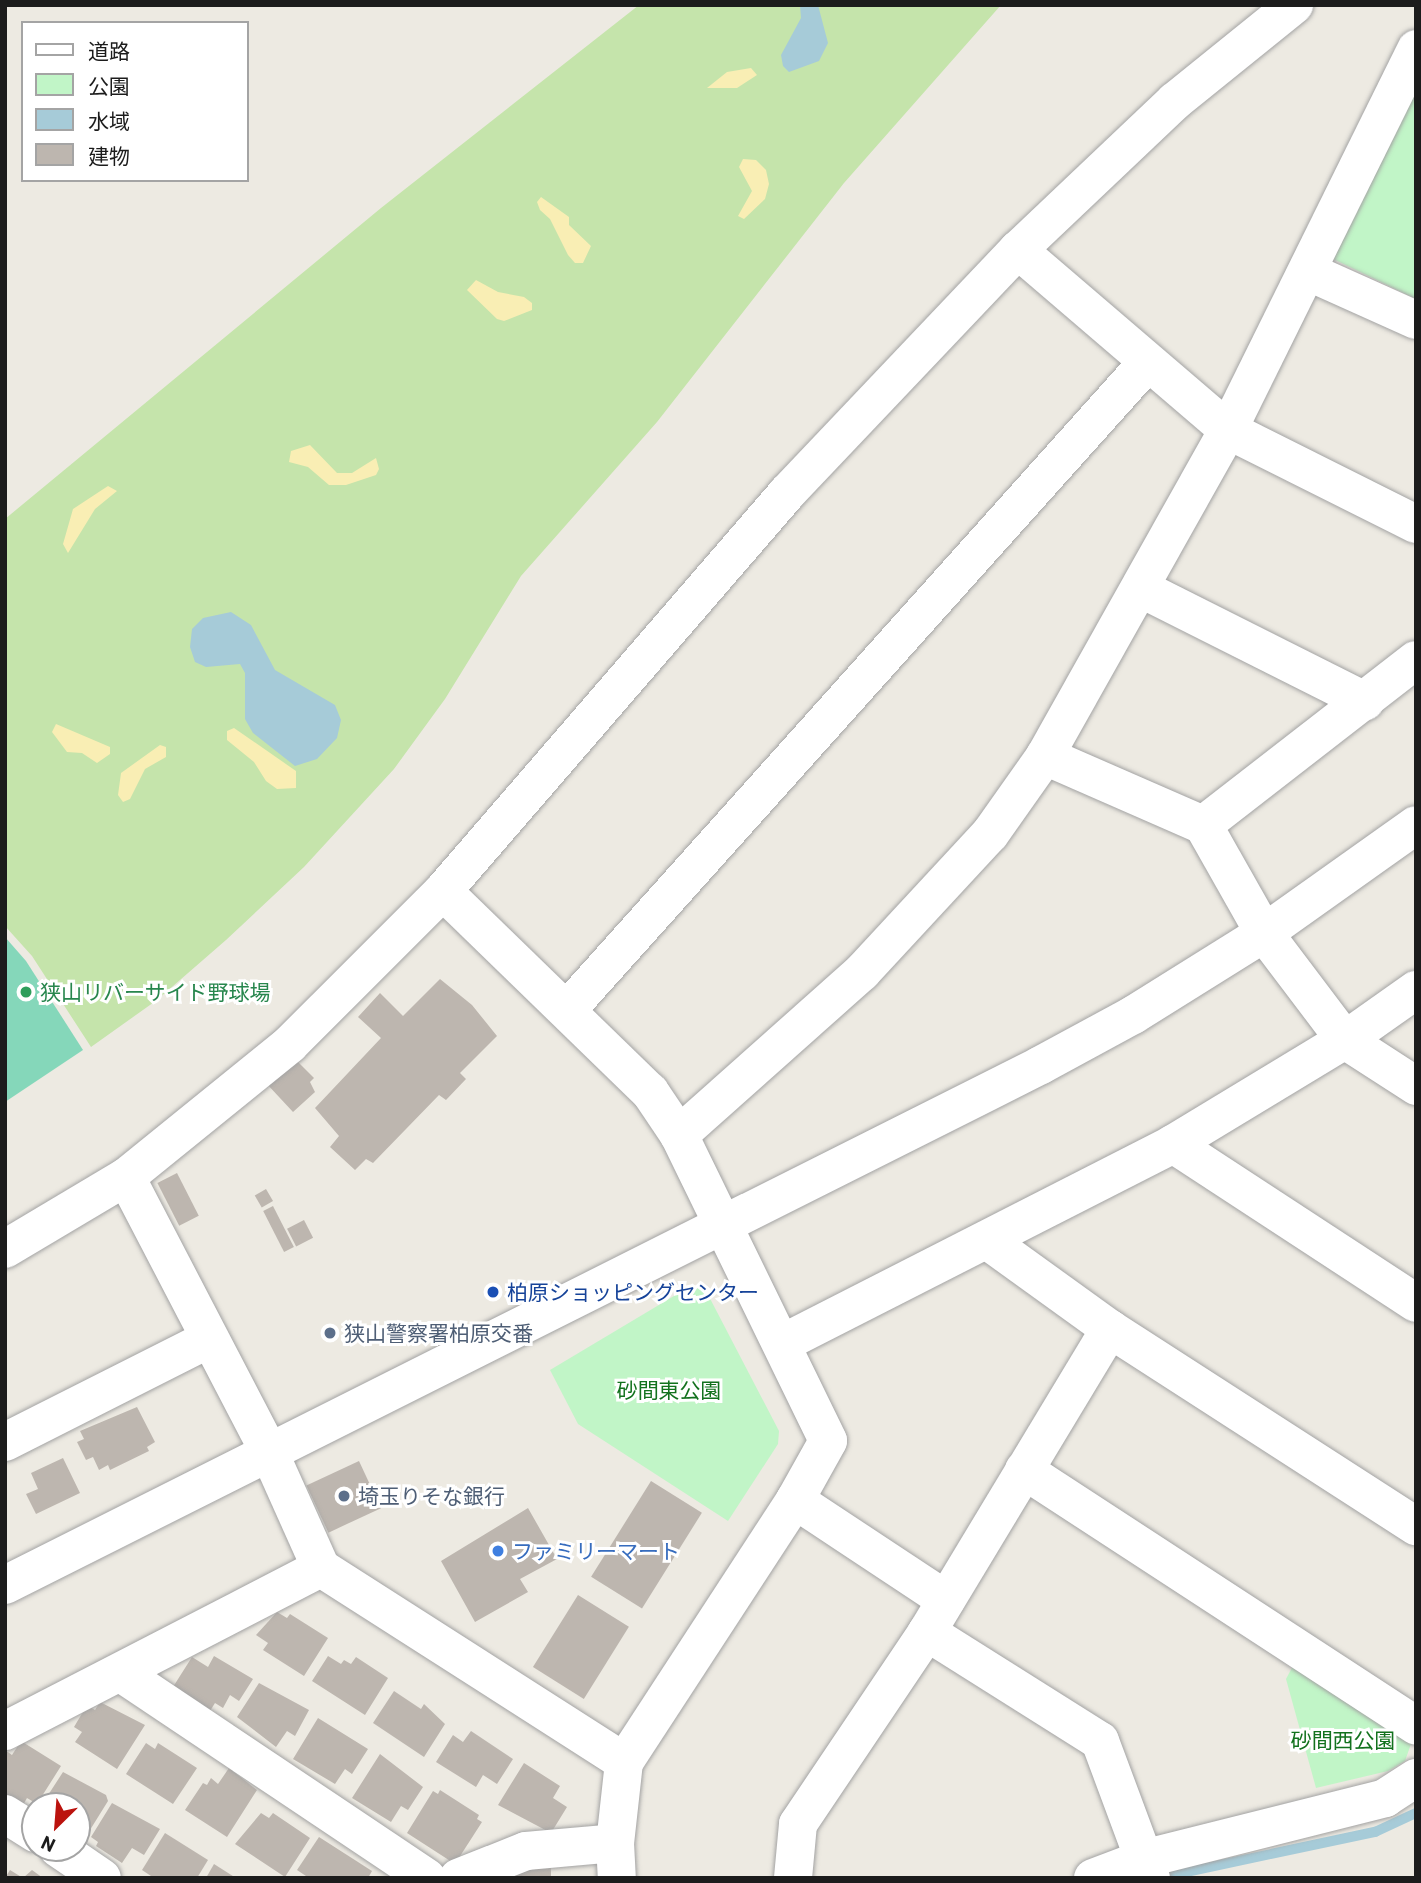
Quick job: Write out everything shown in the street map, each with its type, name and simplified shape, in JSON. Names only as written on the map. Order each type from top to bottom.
[{"type":"street","points":[[5,1249],[126,1177],[252,1079],[443,891],[787,493],[1018,250],[1175,101],[1294,5]]},
{"type":"street","points":[[679,1135],[862,972],[990,834],[1045,756],[1228,430],[1309,272],[1416,49]]},
{"type":"street","points":[[1018,250],[1146,364],[1228,430],[1416,524]]},
{"type":"street","points":[[1309,272],[1416,320]]},
{"type":"street","points":[[567,1010],[1146,364]]},
{"type":"street","points":[[1140,588],[1365,701]]},
{"type":"street","points":[[1203,825],[1416,660]]},
{"type":"street","points":[[1045,756],[1203,825],[1264,933],[1345,1040],[1416,1086]]},
{"type":"street","points":[[5,1585],[1041,1065],[1133,1015],[1264,933],[1416,825]]},
{"type":"street","points":[[443,891],[650,1092],[679,1135],[721,1227],[783,1343],[828,1441],[795,1500],[624,1762],[616,1860],[526,1851],[458,1878]]},
{"type":"street","points":[[783,1343],[1174,1144],[1345,1040],[1416,990]]},
{"type":"street","points":[[1174,1144],[1416,1303]]},
{"type":"street","points":[[126,1177],[207,1340],[270,1454],[321,1568],[624,1762]]},
{"type":"street","points":[[988,1241],[1110,1329],[1416,1526]]},
{"type":"street","points":[[793,1878],[798,1824],[936,1616],[1110,1329]]},
{"type":"street","points":[[5,1442],[207,1340]]},
{"type":"street","points":[[1024,1470],[1416,1726]]},
{"type":"street","points":[[795,1500],[936,1616],[1100,1741],[1147,1869]]},
{"type":"street","points":[[5,1731],[321,1568]]},
{"type":"street","points":[[121,1673],[427,1878]]},
{"type":"street","points":[[1093,1878],[1147,1869],[1385,1798],[1416,1778]]},
{"type":"street","points":[[5,1814],[21,1824]]},
{"type":"street","points":[[79,1862],[102,1878]]},
{"type":"green space","points":[[639,5],[1001,5],[844,183],[657,422],[521,576],[445,699],[394,769],[304,867],[226,940],[157,1000],[91,1047],[32,956],[5,926],[5,519],[381,208]]},
{"type":"green space","points":[[1416,78],[1416,299],[1329,257]]},
{"type":"green space","name":"狭山リバーサイド野球場","points":[[5,937],[26,961],[83,1050],[5,1102]]},
{"type":"green space","name":"砂間東公園","points":[[689,1287],[704,1287],[779,1431],[778,1444],[728,1521],[578,1424],[550,1370]]},
{"type":"green space","name":"砂間西公園","points":[[1295,1662],[1413,1738],[1405,1761],[1388,1771],[1316,1788],[1286,1679]]},
{"type":"sand","points":[[751,68],[757,75],[737,88],[707,88],[727,72]]},
{"type":"sand","points":[[743,159],[756,160],[766,170],[769,184],[765,199],[744,219],[738,216],[752,191],[739,167]]},
{"type":"sand","points":[[541,197],[569,217],[569,225],[591,246],[583,263],[575,263],[568,255],[550,219],[540,210],[537,202]]},
{"type":"sand","points":[[476,280],[498,292],[524,297],[532,303],[532,310],[504,321],[497,319],[467,290]]},
{"type":"sand","points":[[310,445],[337,473],[352,473],[376,458],[379,469],[376,475],[346,485],[329,485],[308,467],[289,462],[291,451]]},
{"type":"sand","points":[[108,486],[117,491],[95,509],[68,553],[63,544],[73,509]]},
{"type":"sand","points":[[56,724],[110,747],[110,754],[97,763],[82,753],[67,752],[52,732]]},
{"type":"sand","points":[[234,728],[296,771],[296,788],[277,789],[266,781],[254,762],[227,740],[227,731]]},
{"type":"sand","points":[[160,745],[166,747],[166,757],[145,769],[130,799],[123,802],[118,795],[121,773]]},
{"type":"water","points":[[800,5],[818,5],[828,43],[819,61],[789,72],[783,66],[781,55],[801,18]]},
{"type":"water","points":[[231,612],[251,625],[275,670],[335,705],[341,720],[337,738],[317,759],[295,766],[253,733],[245,719],[245,673],[240,664],[206,667],[195,662],[190,647],[192,629],[203,618]]},
{"type":"building","points":[[440,979],[472,1005],[497,1036],[460,1073],[466,1079],[446,1100],[439,1095],[373,1163],[366,1159],[355,1170],[330,1147],[339,1136],[315,1108],[381,1038],[358,1017],[380,993],[403,1016]]},
{"type":"building","points":[[294,1058],[314,1078],[310,1082],[315,1092],[293,1112],[266,1083]]},
{"type":"building","points":[[177,1173],[199,1216],[179,1226],[157,1183]]},
{"type":"building","points":[[266,1189],[273,1201],[262,1208],[255,1196]]},
{"type":"building","points":[[273,1206],[294,1247],[284,1252],[263,1211]]},
{"type":"building","points":[[304,1220],[313,1238],[296,1246],[287,1229]]},
{"type":"building","points":[[137,1407],[155,1442],[147,1447],[149,1451],[110,1470],[108,1465],[99,1470],[93,1457],[86,1460],[77,1442],[84,1439],[80,1431]]},
{"type":"building","points":[[63,1458],[80,1493],[36,1514],[26,1494],[38,1489],[31,1473]]},
{"type":"building","name":"埼玉りそな銀行","points":[[359,1461],[381,1508],[328,1533],[306,1486]]},
{"type":"building","points":[[651,1481],[702,1513],[642,1609],[591,1577]]},
{"type":"building","points":[[528,1508],[557,1559],[520,1579],[528,1592],[475,1622],[441,1561]]},
{"type":"building","points":[[578,1595],[629,1627],[584,1699],[533,1667]]},
{"type":"building","points":[[277,1612],[287,1618],[290,1614],[328,1638],[304,1676],[263,1650],[268,1643],[256,1635]]},
{"type":"building","points":[[214,1656],[253,1679],[239,1701],[230,1695],[223,1708],[215,1703],[210,1711],[173,1687],[192,1657],[208,1667]]},
{"type":"building","points":[[328,1656],[341,1664],[344,1660],[351,1664],[356,1657],[388,1678],[365,1715],[312,1681]]},
{"type":"building","points":[[259,1683],[309,1710],[295,1736],[287,1731],[276,1747],[237,1717]]},
{"type":"building","points":[[394,1691],[421,1709],[424,1704],[445,1724],[424,1757],[373,1723]]},
{"type":"building","points":[[100,1702],[145,1725],[117,1769],[75,1742],[82,1732],[74,1727],[87,1705],[95,1710]]},
{"type":"building","points":[[318,1718],[368,1749],[352,1774],[345,1769],[335,1784],[293,1759]]},
{"type":"building","points":[[471,1731],[513,1759],[497,1784],[483,1775],[476,1787],[436,1762],[453,1735],[463,1742]]},
{"type":"building","points":[[21,1741],[61,1766],[45,1792],[21,1792],[21,1804],[5,1794],[5,1750],[12,1755]]},
{"type":"building","points":[[146,1743],[155,1749],[158,1743],[197,1768],[173,1804],[126,1774]]},
{"type":"building","points":[[380,1754],[423,1787],[408,1810],[401,1806],[391,1822],[352,1798]]},
{"type":"building","points":[[524,1763],[560,1786],[553,1798],[567,1807],[551,1833],[498,1805]]},
{"type":"building","points":[[229,1768],[257,1790],[227,1837],[185,1810],[203,1783],[207,1785],[211,1778],[218,1784]]},
{"type":"building","points":[[63,1772],[106,1795],[108,1801],[91,1828],[91,1792],[50,1792]]},
{"type":"building","points":[[440,1790],[479,1815],[477,1819],[482,1822],[455,1864],[407,1833],[433,1791],[438,1794]]},
{"type":"building","points":[[112,1803],[160,1829],[144,1855],[132,1848],[122,1863],[96,1846],[98,1842],[91,1837]]},
{"type":"building","points":[[261,1813],[269,1818],[273,1813],[310,1838],[285,1877],[235,1844]]},
{"type":"building","points":[[165,1833],[208,1860],[197,1878],[154,1878],[142,1870]]},
{"type":"building","points":[[319,1837],[372,1871],[368,1878],[309,1878],[297,1870]]},
{"type":"building","points":[[214,1864],[236,1878],[206,1878]]},
{"type":"building","points":[[551,1866],[551,1878],[503,1878],[516,1868]]},
{"type":"building","points":[[10,1870],[23,1878],[5,1878]]},
{"type":"building","points":[[32,1870],[43,1878],[23,1878]]},
{"type":"waterway","points":[[1172,1875],[1375,1832],[1416,1813]]},
{"type":"place","name":"狭山リバーサイド野球場","points":[[26,992]]},
{"type":"place","name":"柏原ショッピングセンター","points":[[493,1292]]},
{"type":"place","name":"狭山警察署柏原交番","points":[[330,1333]]},
{"type":"place","name":"埼玉りそな銀行","points":[[344,1496]]},
{"type":"place","name":"ファミリーマート","points":[[498,1551]]}]
